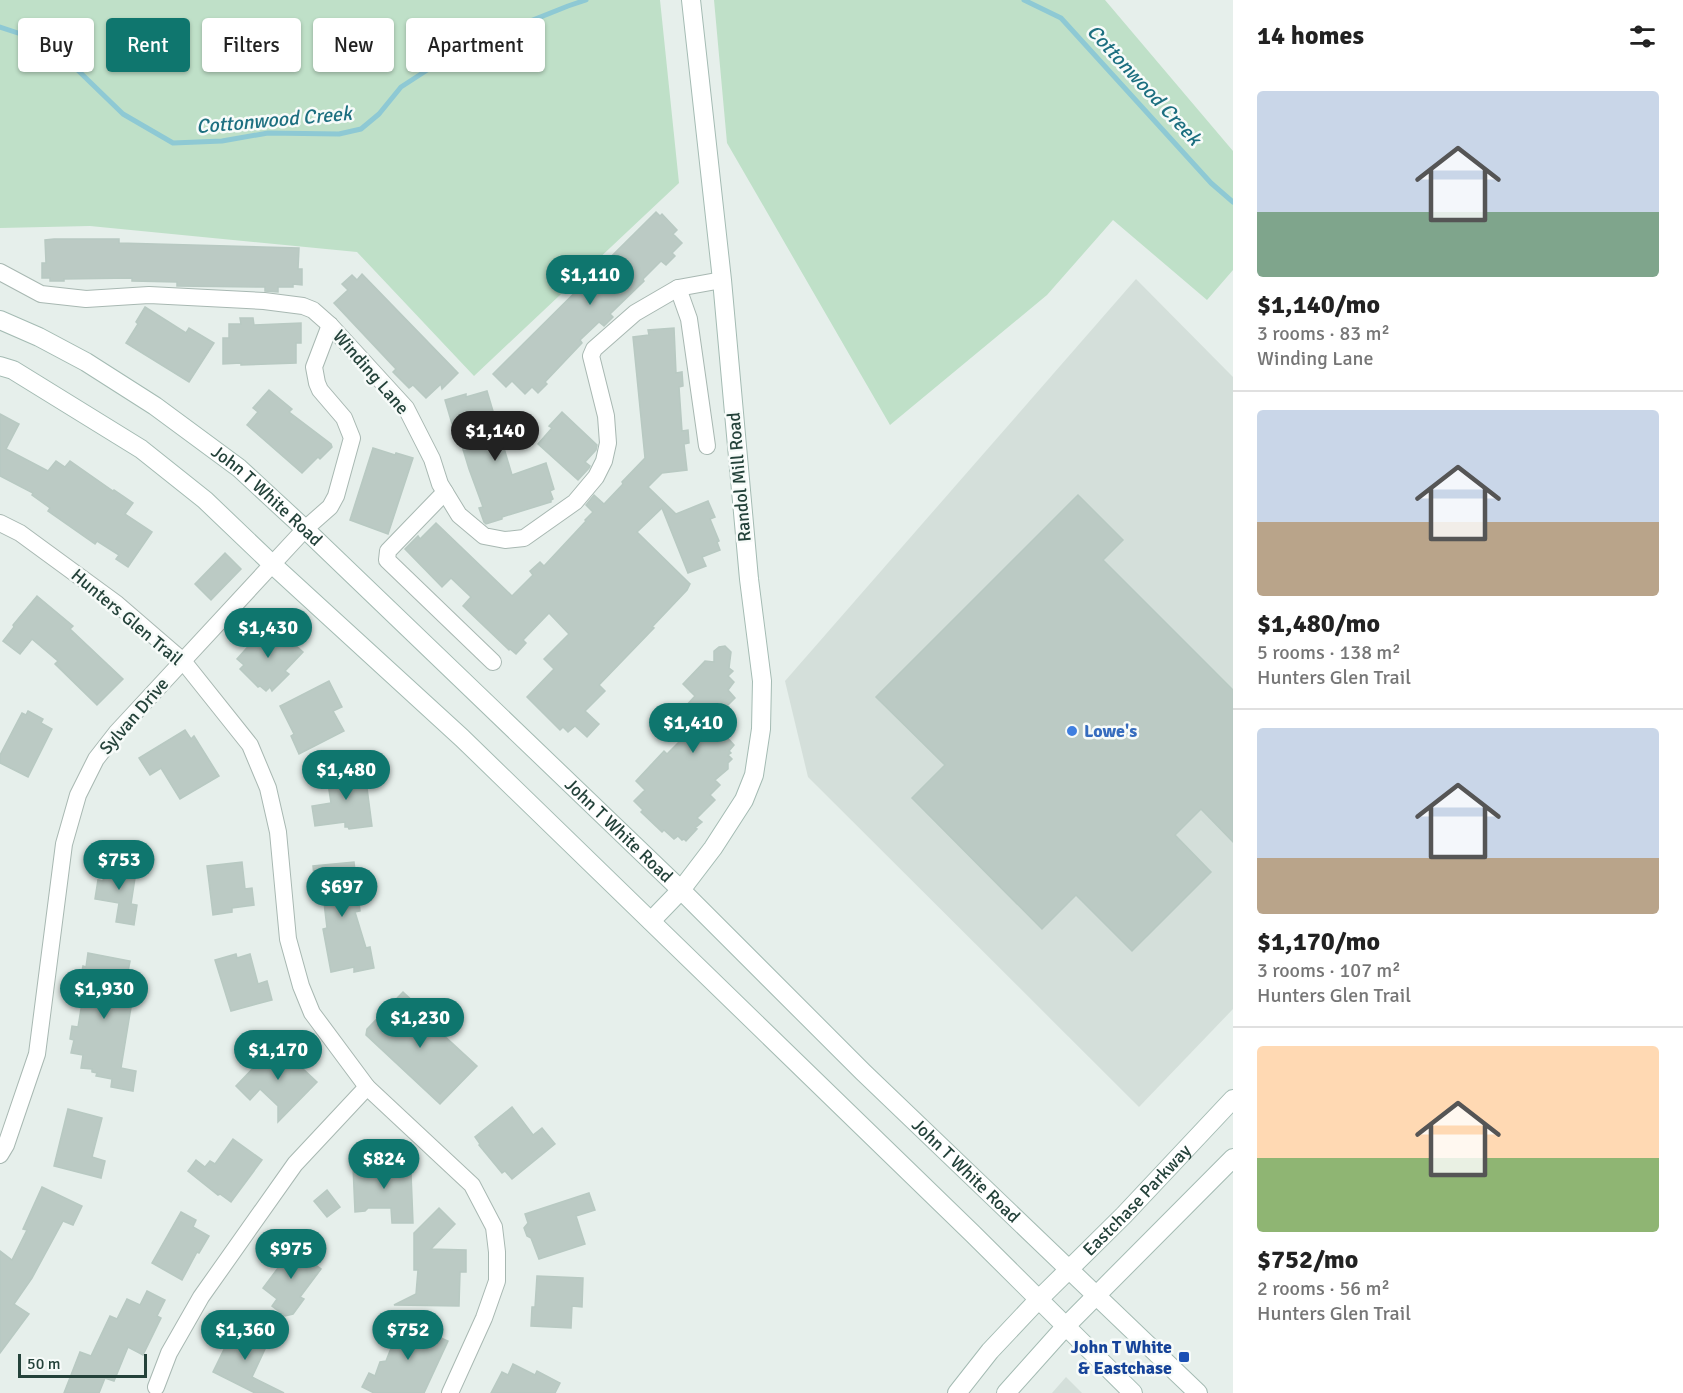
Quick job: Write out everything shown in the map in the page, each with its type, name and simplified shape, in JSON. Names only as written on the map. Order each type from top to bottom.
[{"type":"street","name":"Randol Mill Road","points":[[651,921],[681,890],[713,848],[744,800],[753,775],[761,729],[762,681],[749,579],[722,280],[692,5]]},
{"type":"street","name":"Winding Lane","points":[[0,272],[41,294],[86,299],[149,296],[264,301],[303,306],[314,310],[406,408],[432,459],[440,484],[459,515],[484,536],[504,540],[524,538],[575,501],[597,477],[608,443],[606,416],[591,356],[594,349],[635,313],[678,288],[722,280]]},
{"type":"street","points":[[678,288],[689,319],[707,446]]},
{"type":"street","name":"John T White Road","points":[[0,320],[86,362],[156,406],[239,468],[681,890],[863,1072],[1198,1393]]},
{"type":"street","name":"Sylvan Drive","points":[[0,1155],[6,1145],[37,1054],[64,844],[78,795],[96,759],[117,732],[305,529],[330,507],[336,496],[352,438],[344,418],[320,390],[317,383],[314,367],[330,325]]},
{"type":"street","points":[[0,366],[13,370],[141,449],[205,500],[462,738],[1134,1393]]},
{"type":"street","points":[[445,492],[388,551],[387,560],[493,662]]},
{"type":"street","name":"Hunters Glen Trail","points":[[0,523],[20,533],[117,604],[183,661],[250,745],[268,788],[278,832],[288,939],[301,986],[312,1014],[368,1087],[472,1185],[494,1227],[497,1281],[484,1318],[450,1393]]},
{"type":"street","points":[[156,1388],[169,1353],[201,1297],[295,1164],[368,1087]]},
{"type":"street","name":"Eastchase Parkway","points":[[1038,1300],[1124,1215],[1233,1099]]},
{"type":"street","points":[[1006,1393],[1065,1327],[1233,1158]]},
{"type":"street","points":[[957,1393],[990,1351],[1038,1300]]},
{"type":"shaded area","points":[[1136,279],[1233,377],[1233,1009],[1139,1107],[808,777],[785,681]]},
{"type":"shaded area","points":[[1066,1377],[1082,1393],[1052,1393]]},
{"type":"green space","points":[[0,0],[660,0],[679,183],[474,376],[357,252],[90,226],[0,228]]},
{"type":"green space","points":[[714,0],[1105,0],[1233,151],[1233,270],[1207,300],[1113,220],[1047,295],[890,425],[727,143]]},
{"type":"building","points":[[656,212],[660,216],[662,214],[677,230],[673,234],[682,243],[672,253],[675,256],[666,265],[661,261],[610,314],[613,317],[604,326],[599,322],[580,340],[582,343],[545,382],[547,384],[538,393],[532,387],[525,394],[512,381],[506,387],[493,374]]},
{"type":"building","points":[[119,239],[119,243],[299,248],[298,269],[302,269],[302,285],[278,287],[278,292],[265,291],[265,287],[177,286],[177,282],[132,281],[132,278],[50,281],[50,278],[42,278],[42,263],[46,263],[45,240]]},
{"type":"building","points":[[362,274],[458,373],[442,389],[441,384],[426,398],[413,385],[409,388],[393,372],[396,369],[334,303],[348,290],[342,284],[352,275],[357,280]]},
{"type":"building","points":[[145,307],[186,333],[189,328],[214,343],[189,382],[126,343]]},
{"type":"building","points":[[240,318],[253,318],[254,325],[301,323],[301,343],[296,343],[296,363],[223,364],[223,338],[229,338],[229,324],[241,324]]},
{"type":"building","points":[[674,328],[676,373],[682,372],[683,386],[679,387],[682,431],[688,430],[689,443],[684,444],[687,470],[662,473],[648,487],[676,514],[708,501],[715,517],[710,519],[719,541],[717,542],[720,550],[702,557],[706,566],[688,573],[662,508],[637,532],[690,584],[652,627],[654,628],[599,685],[605,691],[585,711],[599,724],[587,737],[575,726],[568,732],[563,727],[560,730],[527,697],[554,669],[544,659],[569,634],[549,613],[523,640],[526,643],[516,654],[463,606],[471,597],[451,578],[442,587],[405,549],[418,536],[420,539],[436,523],[512,596],[533,575],[530,571],[540,562],[544,566],[586,521],[593,512],[586,505],[594,495],[604,504],[645,458],[633,337],[649,335],[648,330]]},
{"type":"building","points":[[269,390],[292,409],[289,412],[331,444],[332,447],[320,459],[318,457],[302,473],[247,425],[258,412],[253,408]]},
{"type":"building","points":[[487,391],[512,475],[546,463],[554,489],[550,491],[553,499],[551,502],[486,524],[479,508],[483,507],[458,433],[455,434],[445,400]]},
{"type":"building","points":[[562,412],[597,445],[596,450],[585,462],[590,466],[589,468],[578,480],[538,444],[552,428],[549,426]]},
{"type":"building","points":[[0,414],[19,424],[6,449],[48,471],[56,461],[65,467],[70,461],[133,503],[125,514],[152,532],[128,567],[116,559],[119,555],[97,541],[95,544],[48,511],[50,508],[32,495],[33,493],[0,476]]},
{"type":"building","points":[[373,448],[413,458],[388,534],[350,520]]},
{"type":"building","name":"Lowe's","points":[[1078,495],[1123,540],[1103,560],[1233,690],[1233,842],[1201,809],[1175,835],[1211,872],[1132,951],[1076,895],[1042,929],[912,798],[945,765],[876,697]]},
{"type":"building","points":[[225,553],[241,569],[211,600],[195,584]]},
{"type":"building","points":[[37,596],[73,626],[70,629],[123,679],[97,705],[55,664],[58,661],[32,639],[20,654],[3,641]]},
{"type":"building","points":[[268,624],[289,645],[292,642],[303,652],[285,671],[289,674],[272,691],[270,687],[266,691],[258,687],[240,669],[244,665],[237,659]]},
{"type":"building","points":[[725,646],[731,652],[729,668],[733,671],[728,676],[734,682],[728,690],[735,698],[727,706],[734,714],[735,720],[723,733],[734,745],[728,755],[732,759],[728,763],[728,769],[715,780],[720,785],[710,795],[715,800],[697,818],[702,822],[695,828],[697,829],[686,841],[678,836],[674,839],[664,830],[662,832],[641,812],[643,810],[634,801],[645,790],[636,781],[664,751],[667,754],[681,740],[683,715],[687,711],[684,708],[695,696],[683,684],[705,661],[714,662],[714,651]]},
{"type":"building","points":[[329,681],[342,707],[333,711],[344,731],[299,754],[291,736],[294,734],[280,706]]},
{"type":"building","points":[[28,711],[43,719],[41,723],[52,729],[28,777],[0,763],[0,755],[22,713],[26,715]]},
{"type":"building","points":[[185,730],[191,739],[194,736],[219,776],[180,799],[161,768],[150,775],[139,758]]},
{"type":"building","points":[[364,765],[372,826],[349,829],[345,827],[345,822],[315,826],[312,806],[331,803],[327,777],[348,774],[347,768]]},
{"type":"building","points":[[110,862],[131,865],[130,870],[133,870],[132,878],[135,878],[131,904],[137,905],[134,925],[116,922],[119,903],[95,899],[98,880],[103,881],[105,868],[108,869]]},
{"type":"building","points":[[242,862],[245,889],[252,888],[254,905],[232,908],[232,912],[213,915],[207,866]]},
{"type":"building","points":[[354,862],[360,911],[355,912],[366,948],[370,947],[374,968],[354,972],[354,967],[331,972],[323,929],[327,928],[322,886],[315,887],[313,866]]},
{"type":"building","points":[[88,953],[130,961],[124,993],[133,995],[121,1068],[136,1071],[133,1091],[111,1087],[112,1079],[96,1076],[97,1073],[92,1072],[92,1069],[81,1068],[83,1055],[71,1053],[74,1040],[70,1039],[72,1026],[78,1027],[83,997],[77,996]]},
{"type":"building","points":[[236,954],[237,958],[250,954],[258,984],[267,981],[272,1000],[231,1011],[215,960]]},
{"type":"building","points":[[403,992],[417,1005],[414,1008],[477,1066],[440,1104],[366,1035],[367,1029]]},
{"type":"building","points":[[275,1045],[299,1069],[301,1067],[317,1082],[278,1122],[278,1106],[260,1089],[250,1100],[236,1086]]},
{"type":"building","points":[[512,1107],[533,1135],[542,1128],[555,1144],[512,1179],[505,1171],[502,1173],[475,1137]]},
{"type":"building","points":[[68,1109],[102,1118],[92,1157],[105,1161],[101,1178],[54,1166]]},
{"type":"building","points":[[233,1139],[262,1160],[231,1202],[220,1194],[218,1195],[188,1171],[196,1160],[205,1167],[210,1161],[215,1164]]},
{"type":"building","points":[[376,1163],[377,1167],[402,1165],[411,1173],[413,1223],[392,1223],[391,1208],[368,1208],[365,1211],[355,1212],[353,1166]]},
{"type":"building","points":[[42,1187],[82,1206],[73,1225],[63,1221],[32,1278],[14,1304],[29,1314],[0,1353],[0,1251],[12,1260],[27,1230],[23,1229]]},
{"type":"building","points":[[327,1190],[340,1207],[327,1217],[314,1201]]},
{"type":"building","points":[[589,1193],[595,1210],[576,1216],[585,1244],[539,1259],[531,1238],[527,1236],[524,1228],[528,1223],[525,1214]]},
{"type":"building","points":[[439,1208],[455,1224],[431,1249],[466,1250],[466,1272],[460,1272],[459,1306],[394,1305],[416,1294],[418,1270],[414,1270],[414,1233]]},
{"type":"building","points":[[181,1212],[196,1220],[193,1227],[209,1236],[199,1253],[197,1252],[182,1280],[152,1263]]},
{"type":"building","points":[[287,1244],[321,1269],[300,1297],[304,1299],[293,1314],[285,1316],[272,1306],[277,1299],[263,1288],[281,1264],[274,1260]]},
{"type":"building","points":[[537,1276],[583,1278],[582,1307],[572,1306],[571,1328],[531,1326]]},
{"type":"building","points":[[147,1291],[165,1300],[157,1316],[161,1318],[143,1355],[128,1347],[114,1381],[105,1378],[99,1393],[64,1393],[80,1352],[91,1356],[110,1316],[117,1319],[127,1299],[140,1305]]},
{"type":"building","points":[[397,1318],[448,1341],[424,1393],[374,1393],[362,1387],[369,1373],[375,1376],[380,1362],[386,1361],[395,1338],[389,1335]]},
{"type":"building","points":[[254,1328],[271,1336],[252,1377],[284,1393],[255,1393],[213,1372],[232,1333],[242,1338],[246,1331],[251,1334]]},
{"type":"building","points":[[513,1364],[535,1375],[537,1371],[560,1383],[555,1393],[491,1393],[502,1372],[508,1375]]},
{"type":"waterway","name":"Cottonwood Creek","points":[[0,27],[24,35],[59,52],[123,114],[173,143],[222,141],[268,133],[339,134],[361,129],[379,114],[401,87],[458,50],[586,0]]},
{"type":"waterway","name":"Cottonwood Creek","points":[[1024,0],[1061,18],[1211,183],[1233,202]]},
{"type":"place","name":"Lowe's","points":[[1072,731]]},
{"type":"place","name":"John T White & Eastchase","points":[[1184,1357]]}]
